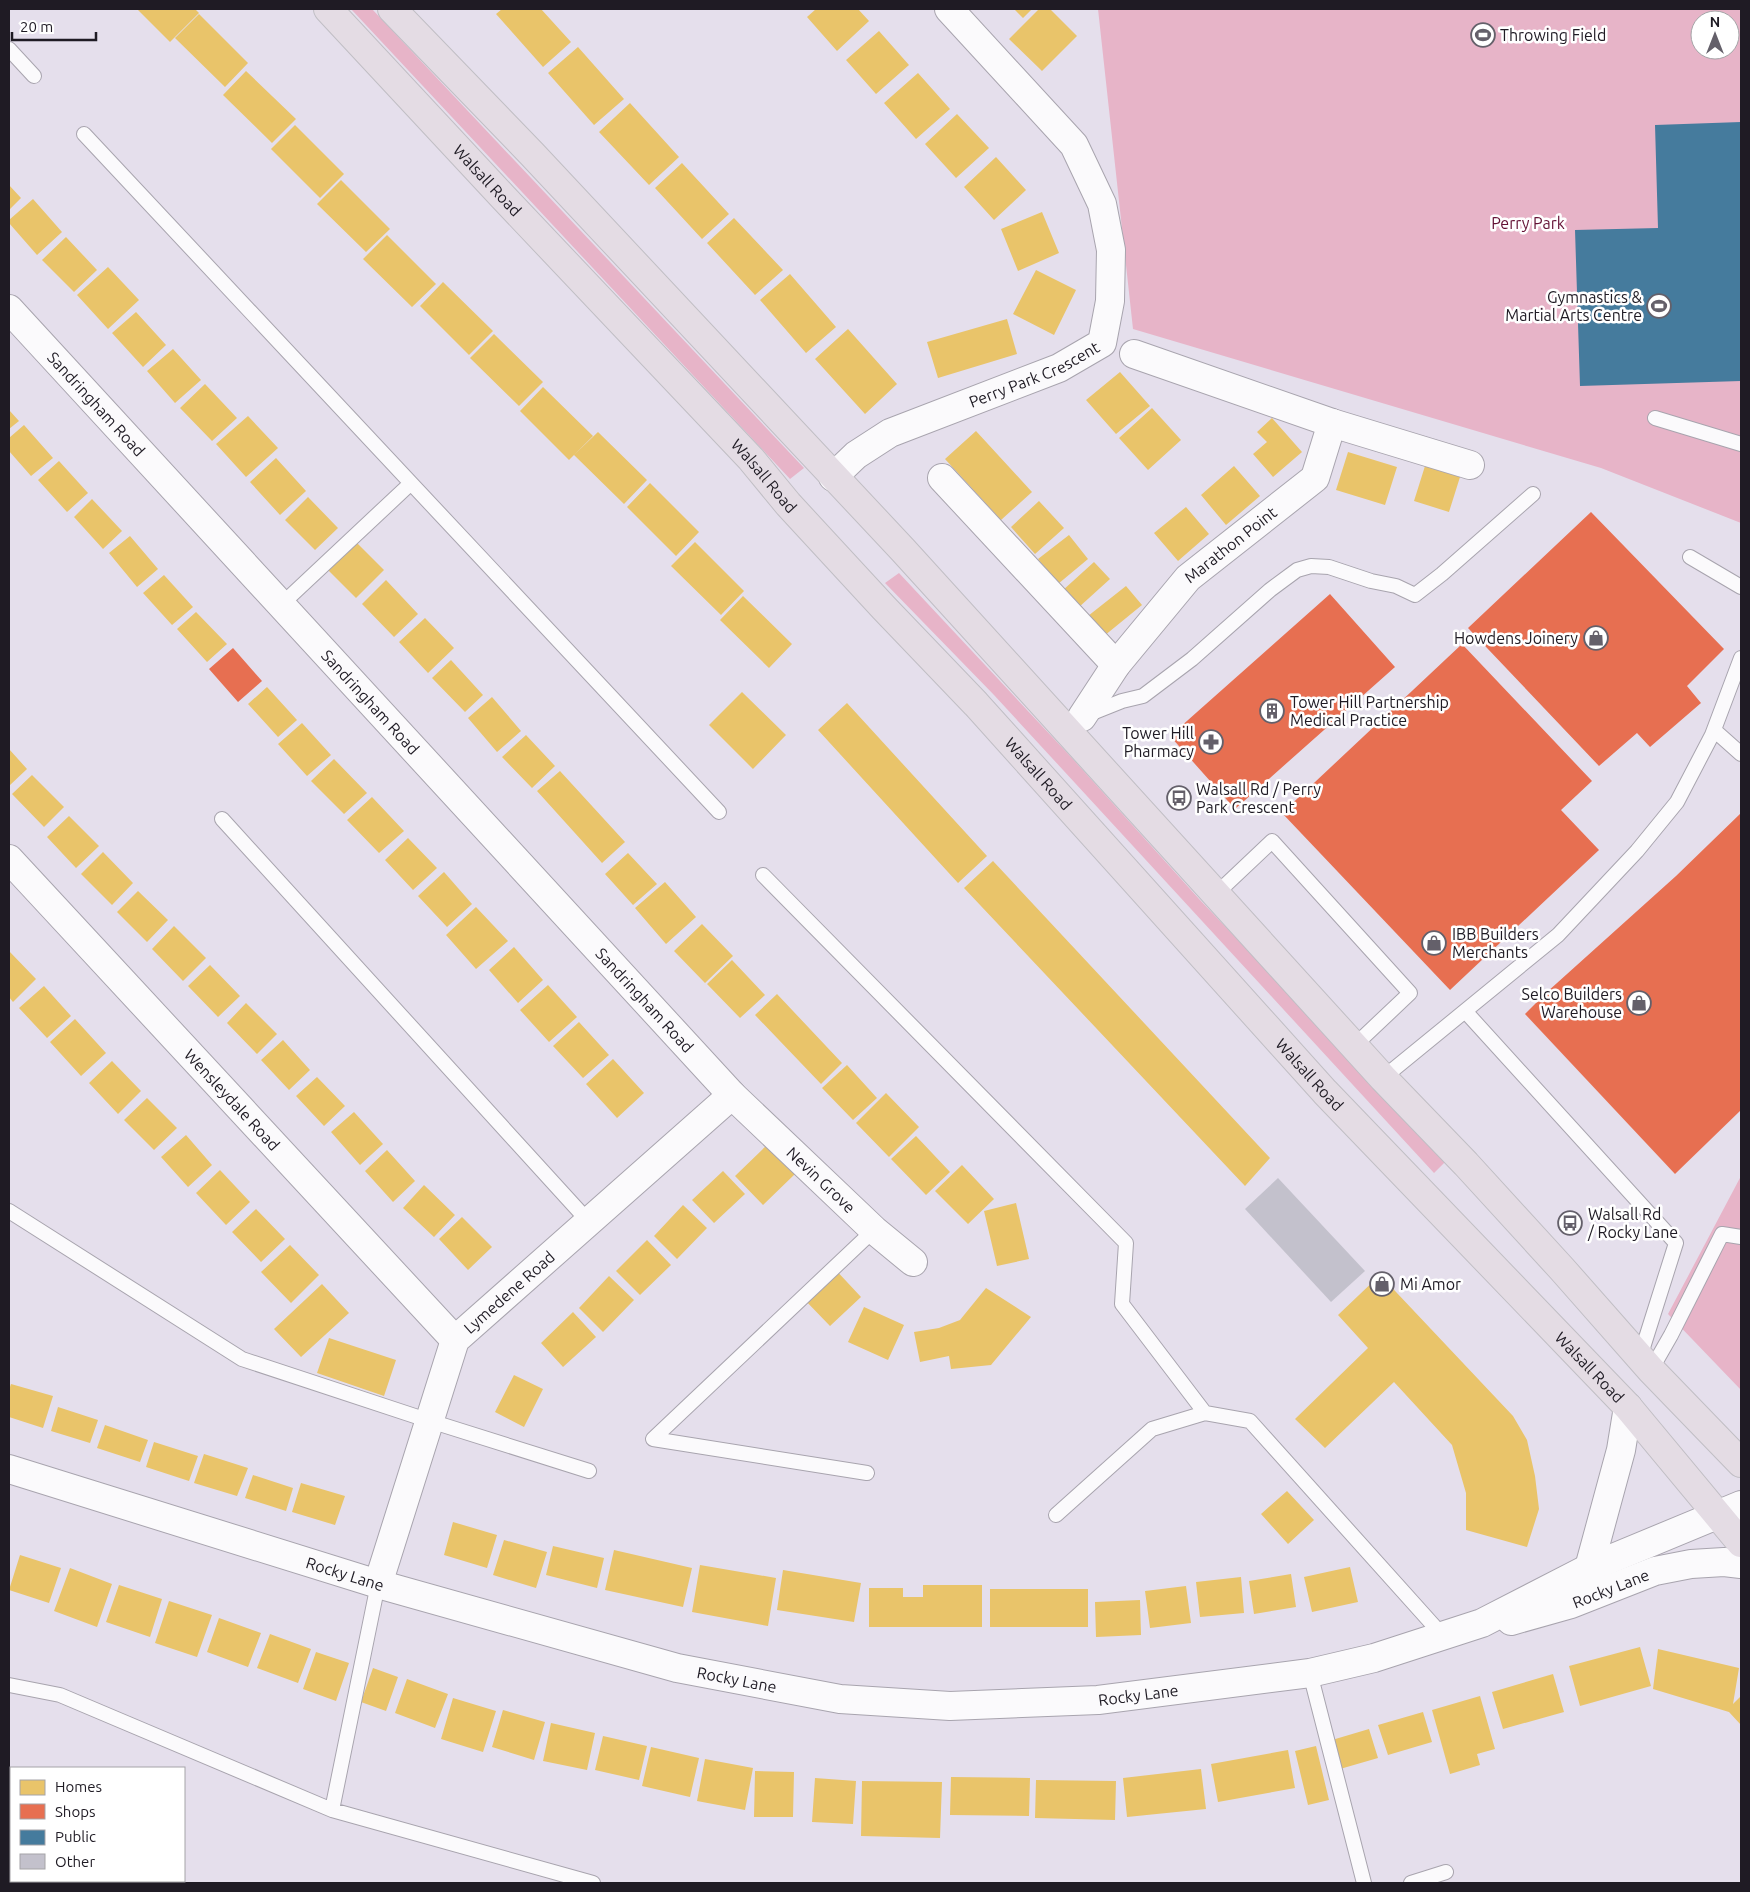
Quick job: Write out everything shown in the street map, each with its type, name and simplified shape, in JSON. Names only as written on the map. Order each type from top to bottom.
[{"type":"highway","name":"Walsall Road","points":[[328,9],[751,459],[788,504],[983,711],[1325,1092],[1729,1509],[1741,1543]]},
{"type":"highway","points":[[392,9],[532,154],[909,557],[1071,721],[1216,894],[1383,1078],[1562,1269],[1645,1363],[1741,1463]]},
{"type":"street","name":"Perry Park Crescent","points":[[833,477],[856,455],[890,433],[1059,368],[1102,343],[1110,301],[1111,250],[1102,204],[1074,145],[949,9]]},
{"type":"street","name":"Sandringham Road","points":[[9,309],[732,1095]]},
{"type":"street","points":[[1134,354],[1332,423],[1470,465]]},
{"type":"street","name":"Marathon Point","points":[[1071,721],[1188,578],[1315,478],[1332,423]]},
{"type":"street","points":[[942,478],[1116,665]]},
{"type":"street","name":"Wensleydale Road","points":[[9,859],[455,1340]]},
{"type":"street","name":"Lymedene Road","points":[[378,1584],[455,1340],[732,1095]]},
{"type":"street","name":"Nevin Grove","points":[[732,1095],[874,1230],[913,1262]]},
{"type":"street","name":"Rocky Lane","points":[[1589,1568],[1621,1450],[1628,1406]]},
{"type":"street","name":"Rocky Lane","points":[[9,1469],[378,1584],[677,1668],[840,1699],[950,1706],[1098,1700],[1310,1673],[1374,1658],[1482,1623],[1589,1568],[1729,1509]]},
{"type":"street","name":"Rocky Lane","points":[[1482,1623],[1516,1621],[1571,1604],[1655,1571],[1691,1564],[1724,1562],[1741,1564]]},
{"type":"lane","points":[[9,49],[34,76]]},
{"type":"lane","points":[[84,134],[718,812]]},
{"type":"lane","points":[[1655,418],[1741,444]]},
{"type":"lane","points":[[282,604],[410,484]]},
{"type":"lane","points":[[1071,721],[1122,701],[1143,696],[1192,659],[1270,590],[1297,570],[1311,566],[1329,567],[1371,581],[1396,586],[1415,595],[1442,574],[1533,494]]},
{"type":"lane","points":[[1690,557],[1741,587]]},
{"type":"lane","points":[[1383,1078],[1558,935],[1637,851],[1677,802],[1714,730],[1741,658]]},
{"type":"lane","points":[[1714,730],[1741,754]]},
{"type":"lane","points":[[222,819],[589,1222]]},
{"type":"lane","points":[[1216,894],[1272,841],[1338,913],[1410,993],[1354,1046]]},
{"type":"lane","points":[[763,875],[1126,1243],[1122,1304],[1205,1413]]},
{"type":"lane","points":[[1465,1011],[1676,1243],[1645,1363]]},
{"type":"lane","points":[[9,1211],[242,1359],[590,1471]]},
{"type":"lane","points":[[867,1472],[653,1439],[874,1230]]},
{"type":"lane","points":[[1645,1363],[1722,1234],[1741,1237]]},
{"type":"lane","points":[[1056,1515],[1152,1428],[1205,1413],[1250,1421],[1443,1636]]},
{"type":"lane","points":[[332,1810],[378,1584]]},
{"type":"lane","points":[[1310,1673],[1364,1883]]},
{"type":"lane","points":[[9,1685],[60,1695],[332,1810],[593,1883]]},
{"type":"lane","points":[[1411,1883],[1446,1872]]},
{"type":"green space","points":[[351,9],[372,9],[804,468],[790,479]]},
{"type":"green space","name":"Perry Park","points":[[1098,9],[1741,9],[1741,523],[1601,468],[1133,329]]},
{"type":"green space","points":[[899,573],[1071,757],[1200,900],[1339,1046],[1445,1162],[1434,1173],[994,695],[885,583]]},
{"type":"green space","points":[[1741,1176],[1741,1390],[1668,1314]]},
{"type":"building: Homes","points":[[137,9],[195,9],[199,13],[170,42]]},
{"type":"building: Homes","points":[[502,9],[541,9],[571,42],[543,67],[496,14]]},
{"type":"building: Homes","points":[[816,9],[858,9],[869,21],[837,51],[807,17]]},
{"type":"building: Homes","points":[[1014,9],[1032,9],[1023,18]]},
{"type":"building: Homes","points":[[1039,9],[1050,9],[1077,36],[1042,71],[1009,39]]},
{"type":"building: Homes","points":[[199,14],[248,63],[225,87],[175,38]]},
{"type":"building: Homes","points":[[879,31],[909,65],[876,94],[846,60]]},
{"type":"building: Homes","points":[[578,47],[624,99],[594,125],[548,73]]},
{"type":"building: Homes","points":[[246,71],[296,119],[272,143],[223,95]]},
{"type":"building: Homes","points":[[918,73],[950,109],[916,139],[884,103]]},
{"type":"building: Homes","points":[[630,103],[679,157],[649,185],[599,132]]},
{"type":"building: Homes","points":[[957,114],[989,148],[956,178],[925,144]]},
{"type":"building: Homes","points":[[295,125],[344,174],[320,198],[271,149]]},
{"type":"building: Homes","points":[[996,157],[1026,190],[994,220],[964,187]]},
{"type":"building: Homes","points":[[682,163],[729,214],[702,239],[655,188]]},
{"type":"building: Homes","points":[[341,180],[390,229],[366,252],[317,204]]},
{"type":"building: Homes","points":[[9,185],[21,198],[9,210]]},
{"type":"building: Homes","points":[[33,199],[62,232],[37,255],[9,223],[9,220]]},
{"type":"building: Homes","points":[[1042,212],[1059,253],[1018,271],[1001,229]]},
{"type":"building: Homes","points":[[734,218],[783,270],[755,295],[707,243]]},
{"type":"building: Homes","points":[[387,235],[436,284],[412,307],[363,259]]},
{"type":"building: Homes","points":[[66,237],[97,270],[74,292],[42,260]]},
{"type":"building: Homes","points":[[108,267],[139,300],[108,329],[77,295]]},
{"type":"building: Homes","points":[[1036,270],[1076,290],[1054,335],[1013,314]]},
{"type":"building: Homes","points":[[790,274],[836,327],[806,353],[760,300]]},
{"type":"building: Homes","points":[[443,282],[493,331],[469,355],[420,306]]},
{"type":"building: Homes","points":[[136,312],[166,345],[143,367],[112,333]]},
{"type":"building: Homes","points":[[1007,319],[1017,354],[938,378],[927,342]]},
{"type":"building: Homes","points":[[848,329],[897,384],[865,414],[815,359]]},
{"type":"building: Homes","points":[[494,334],[543,382],[519,406],[470,358]]},
{"type":"building: Homes","points":[[173,349],[201,380],[175,403],[147,371]]},
{"type":"building: Homes","points":[[1120,372],[1150,406],[1116,434],[1086,400]]},
{"type":"building: Homes","points":[[205,384],[237,418],[212,441],[180,408]]},
{"type":"building: Homes","points":[[543,387],[593,436],[569,460],[520,411]]},
{"type":"building: Homes","points":[[1152,408],[1181,440],[1148,470],[1119,438]]},
{"type":"building: Homes","points":[[9,410],[19,421],[9,429]]},
{"type":"building: Homes","points":[[248,416],[278,448],[246,477],[216,444]]},
{"type":"building: Homes","points":[[1272,418],[1302,452],[1273,477],[1253,454],[1267,442],[1257,432]]},
{"type":"building: Homes","points":[[24,425],[53,458],[31,476],[9,451],[9,438]]},
{"type":"building: Homes","points":[[976,431],[1032,492],[1001,520],[945,459]]},
{"type":"building: Homes","points":[[598,432],[647,480],[624,504],[574,455]]},
{"type":"building: Homes","points":[[1348,452],[1397,467],[1385,505],[1336,490]]},
{"type":"building: Homes","points":[[276,458],[306,491],[280,515],[250,482]]},
{"type":"building: Homes","points":[[59,461],[88,493],[67,512],[38,480]]},
{"type":"building: Homes","points":[[1234,466],[1260,496],[1226,525],[1201,495]]},
{"type":"building: Homes","points":[[1425,466],[1460,477],[1449,512],[1414,501]]},
{"type":"building: Homes","points":[[650,483],[699,532],[676,556],[627,507]]},
{"type":"building: Homes","points":[[308,497],[338,528],[315,550],[285,520]]},
{"type":"building: Homes","points":[[92,499],[122,531],[103,549],[74,517]]},
{"type":"building: Homes","points":[[1039,501],[1064,528],[1035,554],[1011,527]]},
{"type":"building: Homes","points":[[1186,507],[1209,534],[1178,561],[1154,533]]},
{"type":"building: Homes","points":[[1069,535],[1088,559],[1058,584],[1038,559]]},
{"type":"building: Homes","points":[[130,536],[158,569],[137,587],[109,553]]},
{"type":"building: Homes","points":[[356,542],[384,570],[356,598],[328,570]]},
{"type":"building: Homes","points":[[695,542],[744,591],[721,615],[671,566]]},
{"type":"building: Homes","points":[[1094,562],[1110,579],[1078,608],[1062,591]]},
{"type":"building: Homes","points":[[164,575],[193,607],[172,625],[143,593]]},
{"type":"building: Homes","points":[[386,580],[418,614],[394,637],[362,604]]},
{"type":"building: Homes","points":[[1126,586],[1142,605],[1104,636],[1088,616]]},
{"type":"building: Homes","points":[[743,596],[792,644],[769,668],[720,620]]},
{"type":"building: Homes","points":[[196,612],[227,644],[207,662],[177,629]]},
{"type":"building: Homes","points":[[425,618],[454,648],[428,673],[399,642]]},
{"type":"building: Homes","points":[[451,660],[483,695],[465,712],[432,678]]},
{"type":"building: Homes","points":[[267,687],[297,720],[278,737],[248,704]]},
{"type":"building: Homes","points":[[742,692],[786,735],[753,769],[709,725]]},
{"type":"building: Homes","points":[[492,697],[521,731],[497,752],[468,718]]},
{"type":"building: Homes","points":[[847,703],[987,856],[958,883],[818,730]]},
{"type":"building: Homes","points":[[302,723],[331,755],[307,776],[278,744]]},
{"type":"building: Homes","points":[[526,735],[555,766],[532,788],[502,757]]},
{"type":"building: Homes","points":[[9,749],[27,769],[9,786]]},
{"type":"building: Homes","points":[[334,759],[367,793],[344,814],[311,781]]},
{"type":"building: Homes","points":[[560,771],[625,842],[602,863],[537,791]]},
{"type":"building: Homes","points":[[32,775],[64,807],[44,827],[12,794]]},
{"type":"building: Homes","points":[[372,797],[404,831],[379,853],[347,820]]},
{"type":"building: Homes","points":[[69,816],[99,846],[76,868],[47,837]]},
{"type":"building: Homes","points":[[408,838],[437,868],[413,890],[385,860]]},
{"type":"building: Homes","points":[[103,852],[133,883],[112,905],[81,874]]},
{"type":"building: Homes","points":[[628,853],[657,884],[633,905],[605,874]]},
{"type":"building: Homes","points":[[993,861],[1270,1158],[1245,1186],[964,888]]},
{"type":"building: Homes","points":[[444,872],[472,904],[447,927],[418,896]]},
{"type":"building: Homes","points":[[665,882],[696,917],[666,944],[635,908]]},
{"type":"building: Homes","points":[[138,891],[168,920],[147,942],[117,912]]},
{"type":"building: Homes","points":[[476,907],[508,941],[476,969],[446,935]]},
{"type":"building: Homes","points":[[702,924],[733,956],[705,983],[674,951]]},
{"type":"building: Homes","points":[[174,926],[206,958],[183,981],[152,949]]},
{"type":"building: Homes","points":[[514,947],[543,980],[518,1003],[489,970]]},
{"type":"building: Homes","points":[[9,951],[36,979],[13,1002],[9,997]]},
{"type":"building: Homes","points":[[732,960],[765,995],[740,1018],[707,984]]},
{"type":"building: Homes","points":[[210,965],[240,996],[218,1017],[188,986]]},
{"type":"building: Homes","points":[[548,985],[577,1017],[549,1042],[520,1010]]},
{"type":"building: Homes","points":[[44,986],[71,1016],[47,1038],[19,1008]]},
{"type":"building: Homes","points":[[777,994],[842,1063],[821,1084],[755,1015]]},
{"type":"building: Homes","points":[[246,1003],[277,1034],[257,1054],[227,1023]]},
{"type":"building: Homes","points":[[75,1019],[106,1053],[81,1076],[50,1042]]},
{"type":"building: Homes","points":[[579,1022],[609,1055],[583,1078],[553,1046]]},
{"type":"building: Homes","points":[[283,1040],[310,1070],[289,1090],[261,1060]]},
{"type":"building: Homes","points":[[613,1059],[644,1093],[617,1118],[586,1084]]},
{"type":"building: Homes","points":[[112,1061],[141,1091],[118,1114],[89,1083]]},
{"type":"building: Homes","points":[[847,1065],[877,1098],[853,1120],[822,1088]]},
{"type":"building: Homes","points":[[317,1077],[345,1106],[324,1126],[296,1096]]},
{"type":"building: Homes","points":[[886,1093],[919,1127],[889,1157],[856,1123]]},
{"type":"building: Homes","points":[[147,1098],[177,1128],[154,1150],[124,1120]]},
{"type":"building: Homes","points":[[354,1112],[383,1144],[360,1165],[331,1132]]},
{"type":"building: Homes","points":[[186,1135],[212,1165],[188,1187],[161,1157]]},
{"type":"building: Homes","points":[[916,1136],[950,1172],[926,1195],[891,1159]]},
{"type":"building: Homes","points":[[767,1145],[795,1174],[763,1205],[735,1176]]},
{"type":"building: Homes","points":[[387,1150],[415,1181],[393,1202],[365,1171]]},
{"type":"building: Homes","points":[[962,1165],[994,1199],[968,1224],[935,1191]]},
{"type":"building: Homes","points":[[220,1170],[250,1202],[226,1225],[196,1193]]},
{"type":"building: Homes","points":[[723,1171],[745,1194],[714,1223],[692,1200]]},
{"type":"building: Homes","points":[[424,1185],[455,1215],[434,1237],[403,1208]]},
{"type":"building: Homes","points":[[1016,1203],[1029,1259],[997,1266],[984,1211]]},
{"type":"building: Homes","points":[[683,1205],[707,1228],[677,1259],[654,1236]]},
{"type":"building: Homes","points":[[256,1209],[285,1239],[261,1262],[232,1232]]},
{"type":"building: Homes","points":[[462,1217],[492,1247],[468,1270],[439,1239]]},
{"type":"building: Homes","points":[[647,1240],[671,1265],[640,1295],[616,1271]]},
{"type":"building: Homes","points":[[290,1245],[319,1275],[291,1303],[261,1272]]},
{"type":"building: Homes","points":[[833,1267],[861,1297],[830,1326],[802,1297]]},
{"type":"building: Homes","points":[[1380,1275],[1513,1416],[1527,1440],[1535,1476],[1539,1509],[1527,1547],[1466,1530],[1466,1493],[1452,1445],[1394,1382],[1325,1448],[1295,1419],[1368,1348],[1338,1315]]},
{"type":"building: Homes","points":[[609,1276],[634,1300],[603,1332],[579,1308]]},
{"type":"building: Homes","points":[[322,1284],[349,1313],[301,1357],[274,1329]]},
{"type":"building: Homes","points":[[986,1288],[1031,1317],[991,1365],[951,1369],[949,1356],[920,1362],[914,1332],[939,1328],[960,1320]]},
{"type":"building: Homes","points":[[864,1307],[904,1325],[888,1360],[848,1342]]},
{"type":"building: Homes","points":[[573,1312],[596,1337],[563,1367],[541,1343]]},
{"type":"building: Homes","points":[[329,1338],[396,1360],[384,1396],[317,1373]]},
{"type":"building: Homes","points":[[514,1375],[543,1389],[524,1427],[495,1412]]},
{"type":"building: Homes","points":[[11,1384],[53,1396],[43,1428],[9,1417],[9,1390]]},
{"type":"building: Homes","points":[[58,1407],[98,1420],[90,1443],[51,1431]]},
{"type":"building: Homes","points":[[105,1425],[148,1440],[140,1462],[97,1448]]},
{"type":"building: Homes","points":[[154,1442],[198,1456],[189,1481],[146,1467]]},
{"type":"building: Homes","points":[[204,1454],[248,1468],[237,1496],[194,1483]]},
{"type":"building: Homes","points":[[253,1475],[293,1488],[286,1511],[245,1498]]},
{"type":"building: Homes","points":[[301,1483],[345,1496],[335,1525],[292,1512]]},
{"type":"building: Homes","points":[[1287,1491],[1314,1520],[1288,1544],[1261,1514]]},
{"type":"building: Homes","points":[[453,1522],[497,1535],[487,1568],[444,1555]]},
{"type":"building: Homes","points":[[504,1540],[547,1552],[536,1588],[493,1575]]},
{"type":"building: Homes","points":[[553,1546],[604,1558],[597,1588],[546,1575]]},
{"type":"building: Homes","points":[[614,1550],[692,1568],[683,1607],[605,1590]]},
{"type":"building: Homes","points":[[20,1555],[61,1568],[49,1603],[9,1590]]},
{"type":"building: Homes","points":[[700,1565],[776,1578],[768,1626],[692,1612]]},
{"type":"building: Homes","points":[[1350,1567],[1358,1602],[1312,1612],[1304,1577]]},
{"type":"building: Homes","points":[[70,1568],[112,1584],[97,1627],[54,1611]]},
{"type":"building: Homes","points":[[783,1570],[861,1583],[854,1622],[777,1610]]},
{"type":"building: Homes","points":[[1291,1574],[1296,1607],[1254,1614],[1249,1581]]},
{"type":"building: Homes","points":[[1241,1577],[1244,1613],[1200,1617],[1196,1582]]},
{"type":"building: Homes","points":[[119,1585],[162,1599],[150,1637],[106,1622]]},
{"type":"building: Homes","points":[[923,1585],[982,1585],[982,1627],[869,1627],[869,1588],[903,1588],[903,1597],[923,1597]]},
{"type":"building: Homes","points":[[1186,1586],[1191,1623],[1150,1628],[1145,1591]]},
{"type":"building: Homes","points":[[990,1589],[1088,1589],[1088,1627],[990,1627]]},
{"type":"building: Homes","points":[[1140,1600],[1141,1635],[1096,1637],[1095,1602]]},
{"type":"building: Homes","points":[[169,1601],[212,1615],[197,1657],[155,1643]]},
{"type":"building: Homes","points":[[219,1618],[261,1633],[248,1667],[207,1652]]},
{"type":"building: Homes","points":[[270,1634],[311,1649],[298,1683],[257,1668]]},
{"type":"building: Homes","points":[[1640,1647],[1651,1686],[1580,1706],[1569,1666]]},
{"type":"building: Homes","points":[[1658,1649],[1739,1668],[1733,1704],[1741,1696],[1741,1725],[1729,1712],[1653,1689]]},
{"type":"building: Homes","points":[[316,1652],[349,1663],[336,1701],[303,1689]]},
{"type":"building: Homes","points":[[373,1668],[398,1677],[386,1711],[361,1702]]},
{"type":"building: Homes","points":[[1553,1674],[1564,1712],[1503,1729],[1492,1692]]},
{"type":"building: Homes","points":[[407,1679],[448,1694],[435,1728],[395,1713]]},
{"type":"building: Homes","points":[[1480,1696],[1495,1749],[1477,1754],[1480,1765],[1450,1774],[1432,1710]]},
{"type":"building: Homes","points":[[453,1698],[496,1711],[483,1752],[441,1739]]},
{"type":"building: Homes","points":[[503,1710],[545,1722],[534,1760],[492,1747]]},
{"type":"building: Homes","points":[[1423,1712],[1432,1742],[1388,1755],[1378,1725]]},
{"type":"building: Homes","points":[[551,1723],[595,1733],[587,1770],[543,1761]]},
{"type":"building: Homes","points":[[1369,1729],[1378,1758],[1340,1769],[1332,1740]]},
{"type":"building: Homes","points":[[603,1736],[647,1746],[639,1780],[595,1770]]},
{"type":"building: Homes","points":[[1316,1746],[1329,1800],[1308,1805],[1295,1751]]},
{"type":"building: Homes","points":[[651,1747],[699,1758],[690,1797],[642,1786]]},
{"type":"building: Homes","points":[[1288,1750],[1295,1788],[1218,1802],[1211,1764]]},
{"type":"building: Homes","points":[[705,1759],[753,1768],[745,1810],[697,1801]]},
{"type":"building: Homes","points":[[1201,1769],[1206,1809],[1127,1817],[1123,1778]]},
{"type":"building: Homes","points":[[755,1771],[794,1772],[793,1817],[754,1817]]},
{"type":"building: Homes","points":[[951,1777],[1030,1778],[1029,1816],[950,1815]]},
{"type":"building: Homes","points":[[815,1778],[856,1781],[853,1824],[812,1822]]},
{"type":"building: Homes","points":[[1036,1780],[1116,1781],[1115,1820],[1035,1818]]},
{"type":"building: Homes","points":[[862,1781],[942,1782],[940,1838],[861,1836]]},
{"type":"building: Homes","points":[[9,1820],[10,1850],[9,1851]]},
{"type":"building: Homes","points":[[78,1882],[126,1882],[125,1883]]},
{"type":"building: Homes","points":[[134,1882],[184,1882],[183,1883]]},
{"type":"building: Shops","name":"Howdens Joinery","points":[[1591,512],[1724,649],[1687,686],[1701,703],[1650,747],[1637,733],[1599,766],[1468,628]]},
{"type":"building: Shops","name":"Tower Hill Partnership Medical Practice","points":[[1330,594],[1395,667],[1235,809],[1170,736]]},
{"type":"building: Shops","points":[[1462,644],[1592,781],[1561,810],[1599,850],[1450,990],[1282,813]]},
{"type":"building: Shops","points":[[233,648],[262,681],[238,702],[209,669]]},
{"type":"building: Shops","name":"Selco Builders Warehouse","points":[[1741,813],[1741,1110],[1675,1174],[1525,1014],[1676,876]]},
{"type":"building: Public","name":"Gymnastics & Martial Arts Centre","points":[[1741,122],[1741,381],[1580,386],[1575,230],[1658,228],[1655,125]]},
{"type":"building: Other","points":[[1278,1178],[1365,1271],[1331,1302],[1245,1209]]},
{"type":"place","name":"Throwing Field","points":[[1483,35]]},
{"type":"place","name":"Gymnastics & Martial Arts Centre","points":[[1659,306]]},
{"type":"place","name":"Howdens Joinery","points":[[1596,638]]},
{"type":"place","name":"Tower Hill Partnership Medical Practice","points":[[1272,711]]},
{"type":"place","name":"Tower Hill Pharmacy","points":[[1211,742]]},
{"type":"place","name":"Walsall Rd / Perry Park Crescent","points":[[1179,798]]},
{"type":"place","name":"IBB Builders Merchants","points":[[1434,943]]},
{"type":"place","name":"Selco Builders Warehouse","points":[[1639,1003]]},
{"type":"place","name":"Walsall Rd / Rocky Lane","points":[[1570,1223]]},
{"type":"place","name":"Mi Amor","points":[[1382,1284]]}]
